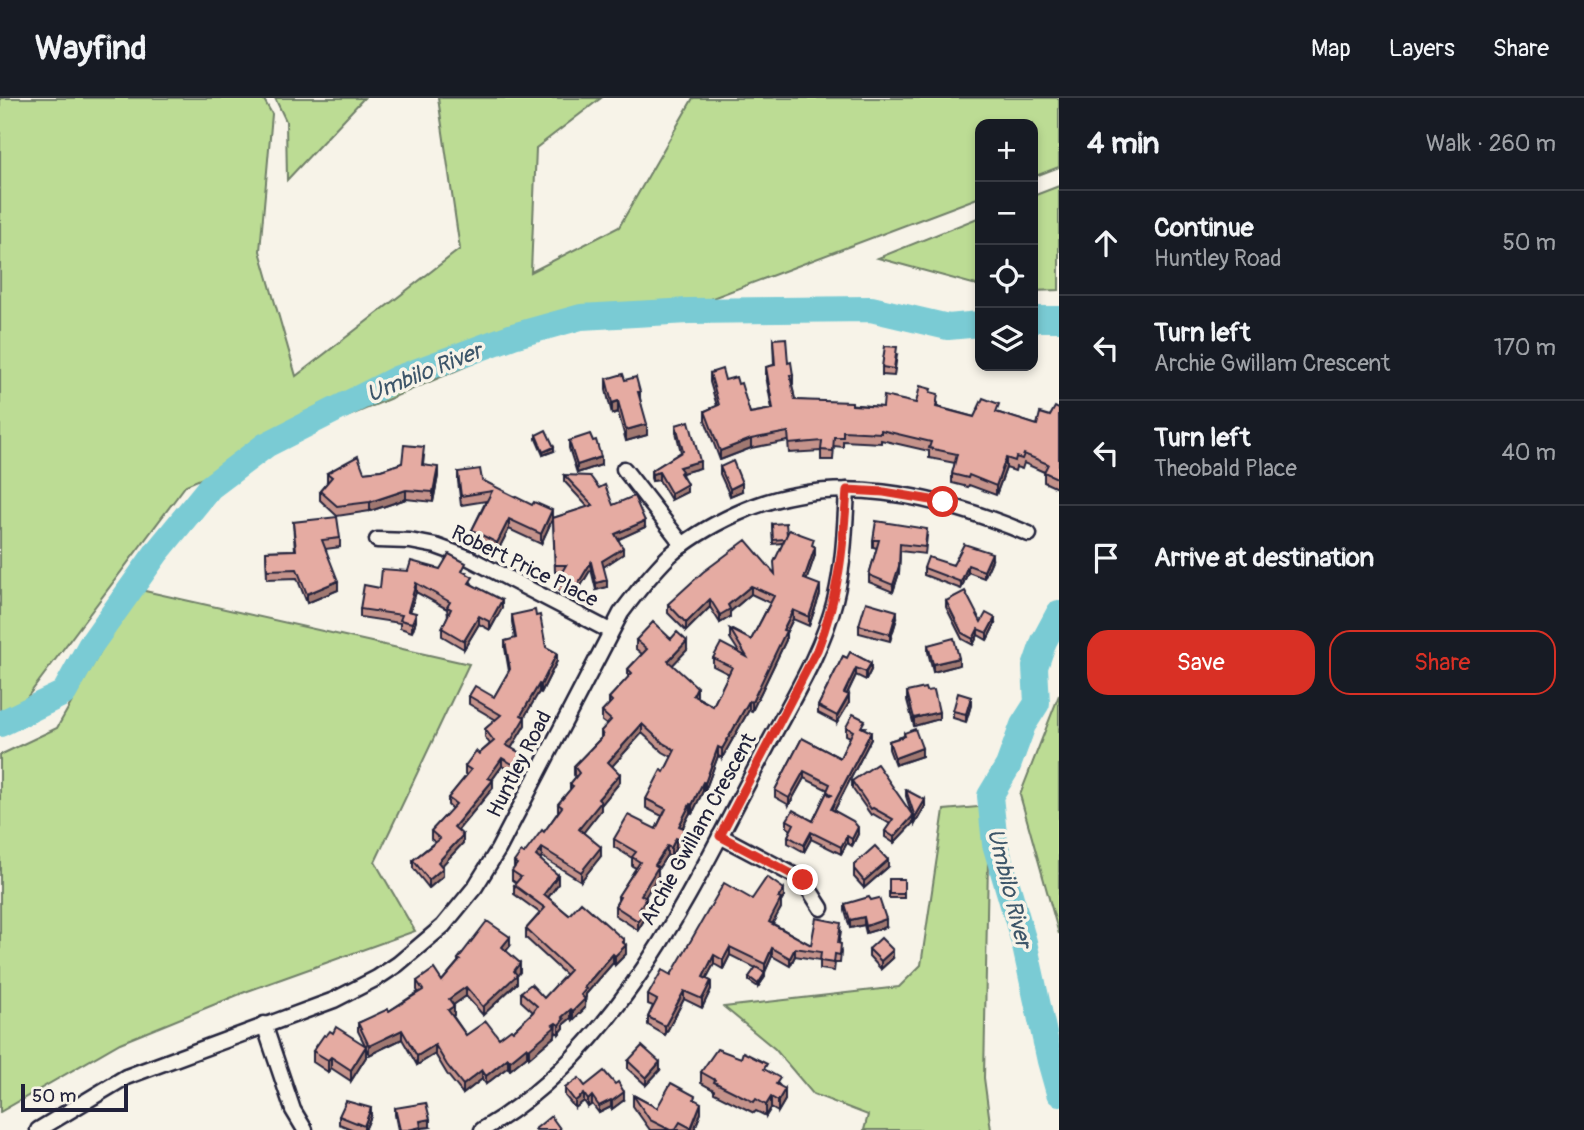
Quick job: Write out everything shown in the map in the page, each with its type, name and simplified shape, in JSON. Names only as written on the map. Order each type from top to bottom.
[{"type":"street","points":[[624,469],[684,545]]},
{"type":"street","name":"Huntley Road","points":[[37,1130],[126,1077],[357,990],[398,964],[443,926],[475,887],[498,850],[621,613],[648,579],[684,545],[714,524],[752,506],[785,496],[820,490],[847,490],[884,492],[943,502],[979,513],[1029,534]]},
{"type":"street","name":"Archie Gwillam Crescent","points":[[488,1129],[560,1071],[623,999],[657,947],[720,836],[817,650],[825,629],[835,600],[842,558],[847,490]]},
{"type":"street","name":"Robert Price Place","points":[[377,540],[411,541],[436,546],[469,558],[610,631]]},
{"type":"street","points":[[720,836],[803,880],[821,908]]},
{"type":"street","points":[[264,1024],[293,1110],[305,1130]]},
{"type":"green space","points":[[0,98],[263,98],[272,114],[260,251],[296,376],[460,249],[438,98],[601,98],[536,148],[531,272],[619,227],[693,98],[1059,98],[1059,167],[1038,175],[1038,119],[975,119],[975,199],[686,308],[552,330],[186,485],[22,704],[0,714]]},
{"type":"green space","points":[[275,98],[364,98],[287,180],[286,121]]},
{"type":"green space","points":[[1059,186],[1059,290],[1038,291],[1038,194]]},
{"type":"green space","points":[[975,219],[975,285],[878,258]]},
{"type":"green space","points":[[136,589],[469,664],[375,862],[415,931],[245,992],[120,1043],[0,1112],[0,755],[57,728]]},
{"type":"green space","points":[[1059,695],[1059,934],[1020,795]]},
{"type":"green space","points":[[989,806],[984,1078],[991,1130],[864,1130],[868,1115],[813,1094],[775,1049],[724,1007],[899,987],[921,965],[944,810]]},
{"type":"building","points":[[786,338],[795,400],[852,402],[852,405],[883,407],[884,396],[916,403],[920,386],[938,394],[936,407],[974,417],[983,398],[999,404],[996,412],[1037,425],[1040,413],[1050,416],[1055,407],[1059,409],[1059,479],[1044,472],[1048,464],[1024,454],[1022,459],[1016,457],[1015,461],[1006,458],[996,486],[969,475],[968,478],[952,474],[957,454],[929,448],[931,442],[881,430],[881,433],[843,431],[843,437],[834,437],[833,451],[821,450],[822,441],[789,444],[788,432],[751,439],[720,451],[705,411],[719,405],[710,373],[722,369],[725,380],[736,377],[738,384],[741,383],[750,413],[773,409],[766,367],[775,365],[773,339]]},
{"type":"building","points":[[885,346],[897,347],[894,369],[882,367]]},
{"type":"building","points":[[623,374],[625,380],[636,377],[647,424],[626,430],[618,401],[612,403],[606,379]]},
{"type":"building","points":[[689,421],[700,461],[679,467],[687,484],[671,493],[659,472],[652,474],[651,471],[683,451],[676,425]]},
{"type":"building","points":[[546,430],[554,447],[543,452],[536,435]]},
{"type":"building","points":[[590,434],[593,441],[596,440],[601,457],[577,465],[569,441]]},
{"type":"building","points":[[404,445],[424,447],[422,465],[438,467],[433,492],[406,490],[370,502],[337,506],[320,491],[332,477],[327,473],[358,456],[364,472],[402,463]]},
{"type":"building","points":[[733,461],[742,483],[730,489],[720,467]]},
{"type":"building","points":[[480,469],[482,480],[532,505],[534,502],[552,510],[541,534],[509,519],[497,543],[472,530],[492,491],[461,496],[458,472]]},
{"type":"building","points":[[564,475],[590,476],[599,488],[605,485],[613,505],[634,496],[645,521],[615,534],[623,548],[602,561],[607,580],[596,583],[591,562],[573,592],[556,582],[566,565],[555,565],[553,518],[593,505]]},
{"type":"building","points":[[337,517],[340,538],[322,540],[338,581],[307,594],[297,569],[267,570],[266,551],[296,550],[293,522]]},
{"type":"building","points":[[876,521],[927,529],[925,547],[900,544],[899,566],[893,585],[869,575],[879,540],[873,540]]},
{"type":"building","points":[[786,523],[785,539],[773,540],[772,524]]},
{"type":"building","points":[[789,530],[814,539],[812,545],[815,547],[804,579],[820,585],[809,617],[793,610],[783,630],[786,631],[752,702],[749,701],[722,749],[718,747],[705,783],[703,782],[679,826],[686,829],[680,840],[676,838],[671,848],[667,846],[655,865],[658,867],[641,895],[646,898],[639,909],[644,912],[638,921],[615,906],[620,897],[618,896],[640,862],[632,857],[636,852],[614,839],[628,815],[656,829],[666,809],[646,799],[675,750],[642,724],[608,762],[620,774],[598,799],[601,802],[579,829],[601,847],[581,872],[542,848],[536,856],[558,875],[544,894],[569,915],[581,902],[624,940],[622,942],[626,945],[615,956],[613,954],[584,987],[586,989],[581,995],[585,999],[529,1049],[527,1047],[510,1061],[508,1058],[486,1076],[482,1070],[463,1085],[435,1045],[417,1056],[402,1030],[369,1046],[358,1023],[388,1009],[389,1011],[423,990],[417,981],[434,969],[442,981],[487,921],[510,937],[502,947],[520,963],[514,971],[517,975],[483,1007],[466,987],[449,999],[454,1006],[448,1010],[466,1035],[486,1021],[499,1038],[511,1029],[513,1031],[537,1006],[521,992],[531,984],[544,998],[570,970],[526,929],[545,908],[514,885],[521,877],[512,871],[517,864],[514,862],[521,852],[524,854],[542,830],[544,832],[562,807],[558,804],[573,786],[570,784],[579,773],[574,766],[603,736],[601,731],[611,720],[602,712],[612,701],[609,698],[632,673],[628,669],[647,649],[636,640],[653,622],[671,639],[677,632],[687,641],[668,661],[697,687],[693,695],[713,706],[732,667],[713,658],[721,643],[747,657],[730,629],[751,640],[774,596],[751,586],[728,605],[730,609],[720,615],[710,599],[686,623],[668,604],[703,572],[746,540],[775,574],[774,562]]},
{"type":"building","points":[[964,544],[992,553],[984,571],[968,565],[961,582],[924,568],[928,557],[953,565]]},
{"type":"building","points":[[449,554],[466,563],[462,571],[473,577],[469,583],[502,600],[490,622],[479,616],[464,641],[442,628],[451,609],[447,607],[450,602],[416,583],[408,611],[416,613],[412,623],[400,620],[402,615],[360,609],[364,585],[380,588],[382,569],[408,571],[411,561],[440,569]]},
{"type":"building","points":[[965,591],[981,622],[986,613],[995,618],[987,633],[978,629],[973,639],[962,633],[946,601]]},
{"type":"building","points":[[866,602],[897,611],[890,634],[859,625]]},
{"type":"building","points":[[535,610],[536,616],[540,615],[546,647],[557,653],[541,685],[539,684],[521,715],[525,717],[506,745],[522,754],[516,766],[502,758],[488,778],[493,780],[454,827],[463,835],[438,862],[443,868],[429,880],[413,860],[440,839],[431,831],[456,804],[448,798],[471,770],[465,766],[476,751],[479,754],[494,741],[485,729],[501,715],[469,696],[475,686],[494,697],[510,669],[505,641],[516,638],[512,615]]},
{"type":"building","points":[[954,638],[959,658],[933,664],[928,645]]},
{"type":"building","points":[[850,652],[871,663],[866,672],[856,668],[844,693],[849,695],[837,716],[818,706],[843,656],[847,658]]},
{"type":"building","points":[[925,688],[926,691],[934,690],[939,712],[914,718],[907,692]]},
{"type":"building","points":[[958,693],[971,697],[966,714],[953,711]]},
{"type":"building","points":[[853,714],[865,720],[861,727],[871,732],[831,809],[853,821],[858,827],[852,839],[847,836],[841,847],[811,832],[804,845],[788,836],[794,824],[787,820],[793,810],[813,821],[827,792],[832,795],[827,791],[830,784],[804,771],[789,798],[775,790],[802,738],[840,758],[853,731],[846,727]]},
{"type":"building","points":[[915,729],[922,748],[895,758],[889,741],[905,736],[904,733]]},
{"type":"building","points":[[877,764],[913,816],[894,837],[885,831],[893,819],[871,809],[852,781]]},
{"type":"building","points":[[906,790],[925,800],[915,817]]},
{"type":"building","points":[[875,846],[888,860],[864,881],[854,869],[854,865]]},
{"type":"building","points":[[767,877],[784,889],[769,922],[811,945],[816,918],[841,923],[838,943],[841,944],[840,955],[835,954],[834,963],[820,961],[821,952],[795,948],[790,958],[772,948],[765,964],[730,947],[723,960],[714,955],[703,977],[711,981],[702,999],[684,991],[665,1026],[648,1017],[657,1000],[648,995],[662,970],[671,975],[724,883],[752,899]]},
{"type":"building","points":[[889,879],[904,879],[904,894],[889,894]]},
{"type":"building","points":[[869,897],[871,900],[879,898],[886,919],[866,926],[864,917],[850,920],[845,904]]},
{"type":"building","points":[[881,938],[893,950],[881,961],[869,949]]},
{"type":"building","points":[[756,967],[765,973],[758,984],[749,977]]},
{"type":"building","points":[[336,1027],[366,1046],[351,1070],[331,1057],[328,1060],[313,1051],[324,1035],[330,1031],[333,1033]]},
{"type":"building","points":[[642,1046],[660,1062],[646,1078],[628,1061]]},
{"type":"building","points":[[717,1049],[741,1058],[743,1052],[767,1064],[764,1069],[780,1078],[776,1084],[785,1089],[778,1101],[771,1097],[766,1105],[756,1099],[754,1102],[714,1082],[715,1080],[701,1072]]},
{"type":"building","points":[[604,1071],[615,1084],[618,1082],[624,1092],[612,1101],[599,1106],[592,1096],[588,1100],[584,1094],[575,1101],[565,1088],[579,1078],[585,1086]]},
{"type":"building","points":[[671,1083],[695,1096],[694,1099],[701,1103],[691,1128],[680,1122],[675,1130],[670,1130],[650,1120],[633,1095],[657,1108]]},
{"type":"building","points":[[346,1101],[371,1108],[364,1126],[339,1116]]},
{"type":"building","points":[[426,1103],[430,1119],[420,1121],[421,1127],[400,1130],[395,1108]]},
{"type":"building","points":[[551,1116],[561,1130],[535,1129]]},
{"type":"waterway","name":"Umbilo River","points":[[0,724],[64,693],[90,646],[157,552],[210,487],[266,445],[396,379],[513,336],[581,317],[689,311],[871,309],[948,327],[975,324]]},
{"type":"waterway","name":"Umbilo River","points":[[1038,319],[1059,319]]},
{"type":"waterway","name":"Umbilo River","points":[[1059,613],[1044,641],[1035,667],[1037,703],[1023,725],[1008,766],[990,796],[995,844],[1024,942],[1059,1093]]},
{"type":"route","points":[[803,880],[720,836],[817,650],[825,629],[835,600],[842,558],[847,490],[911,495],[943,502]]}]
